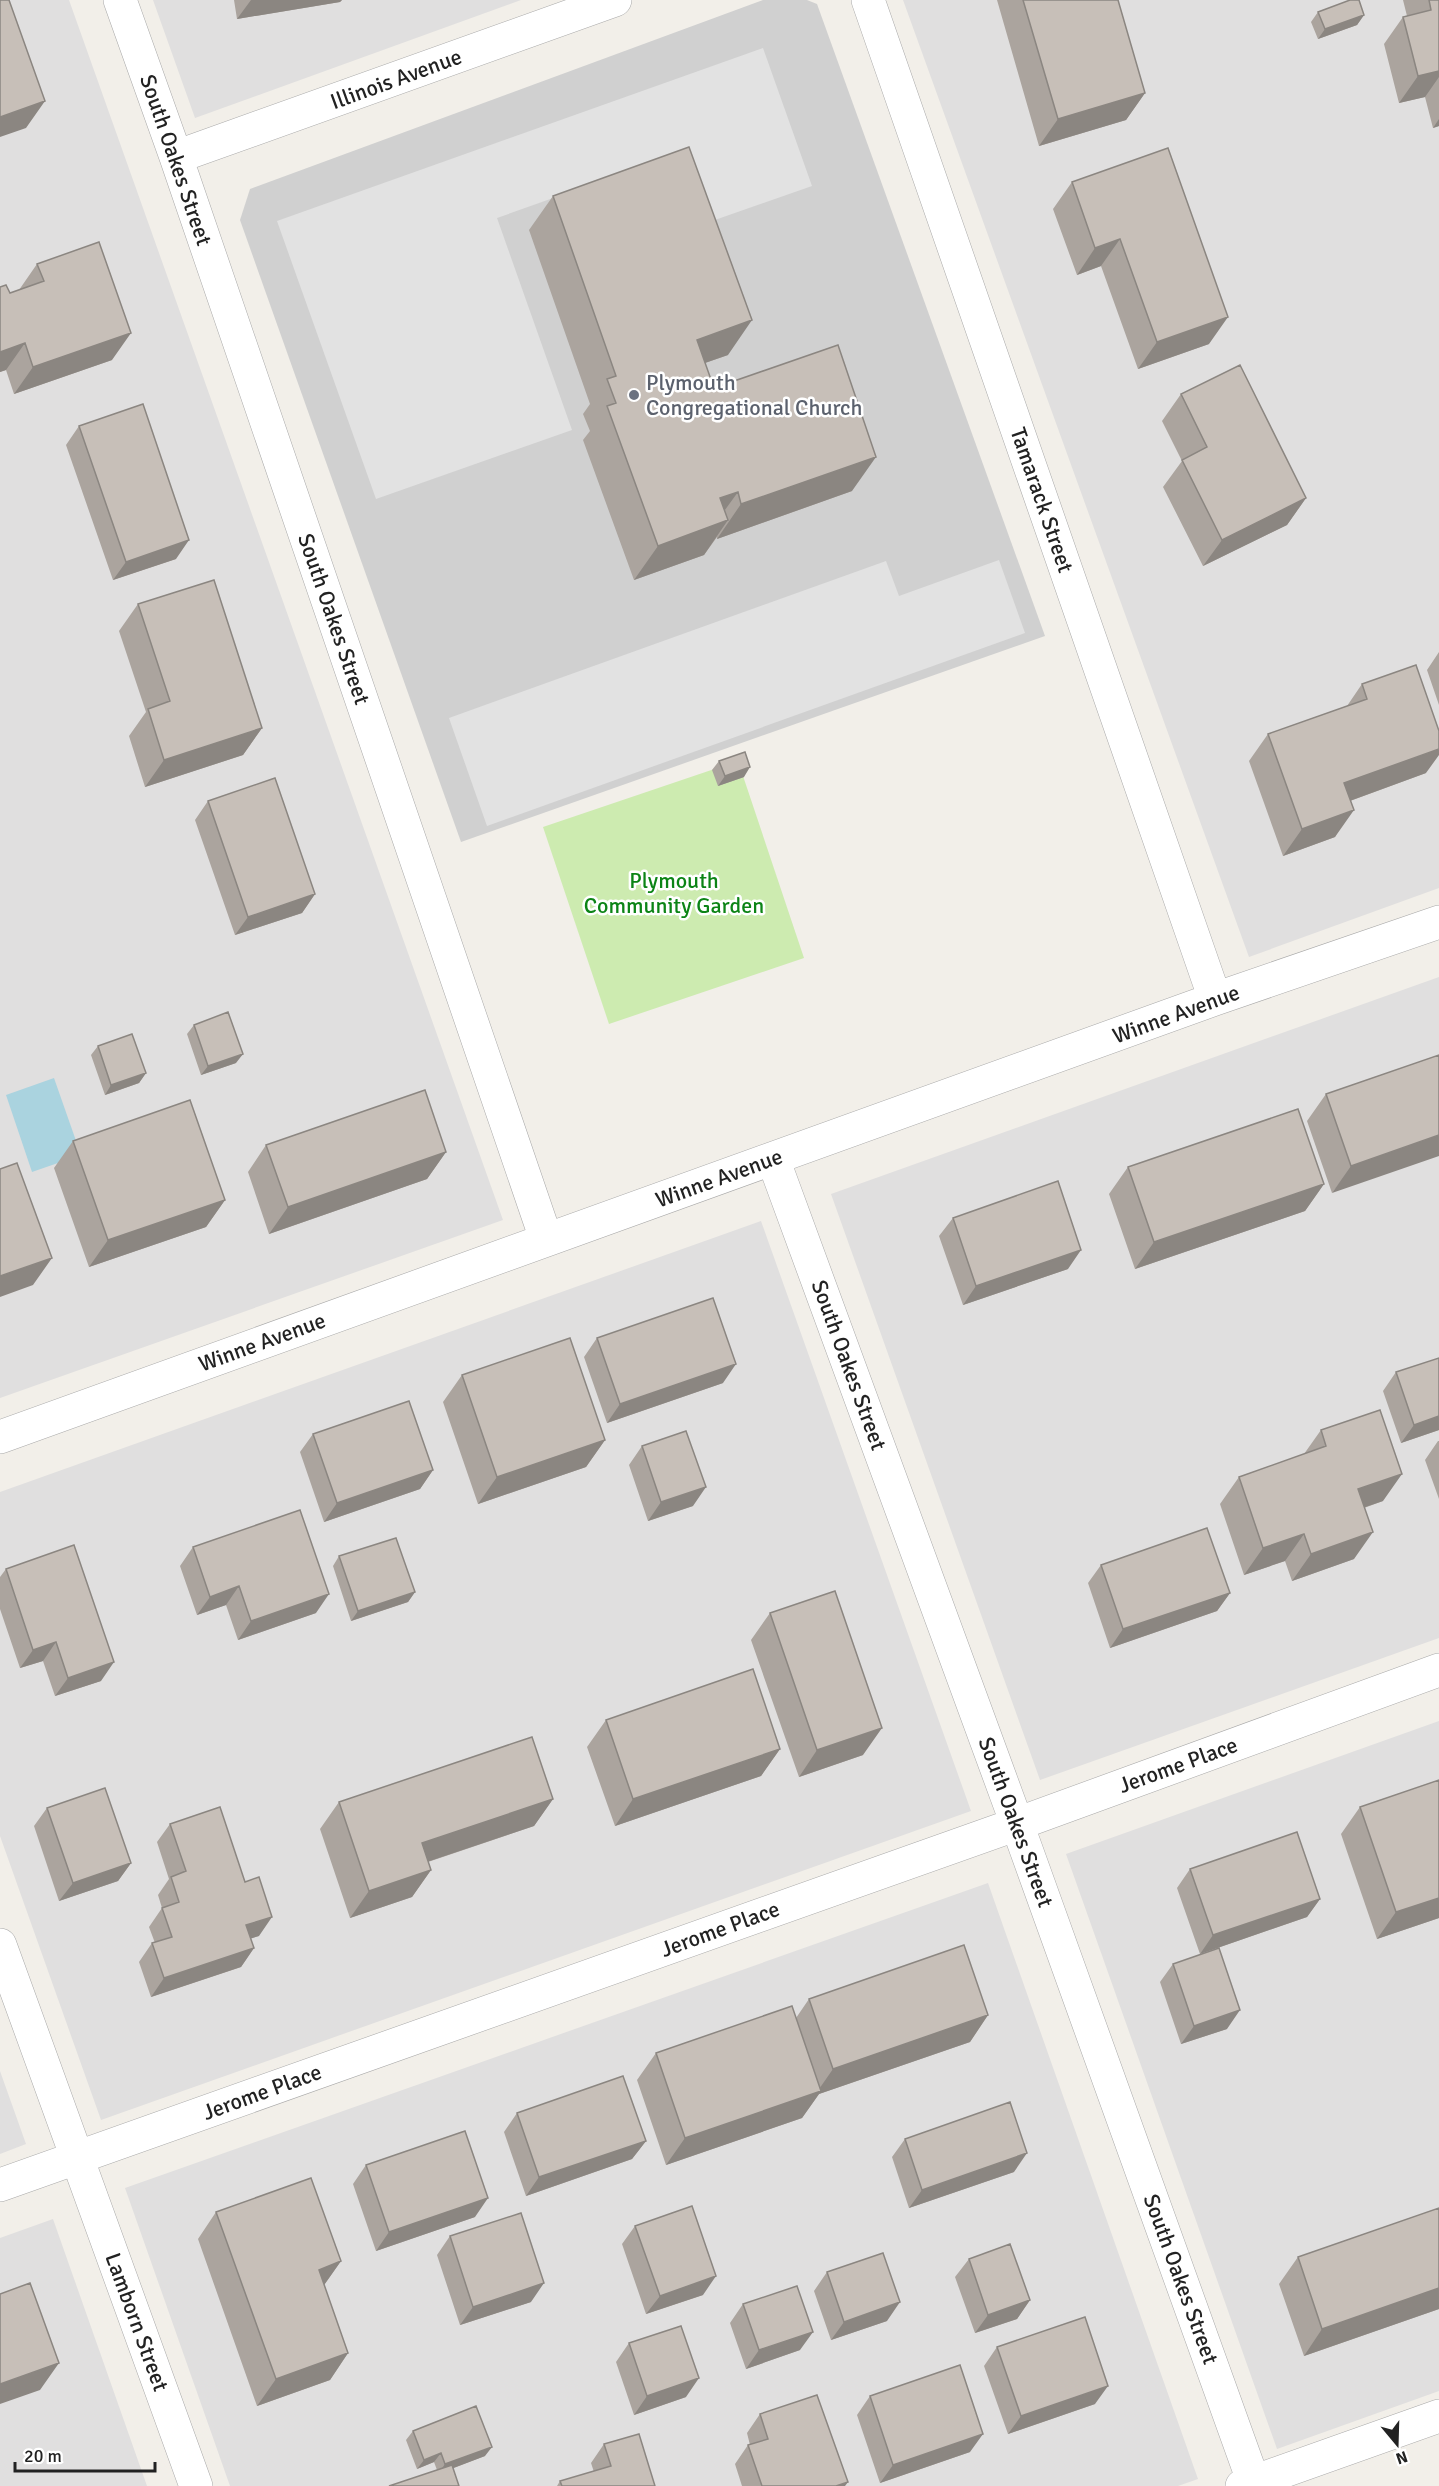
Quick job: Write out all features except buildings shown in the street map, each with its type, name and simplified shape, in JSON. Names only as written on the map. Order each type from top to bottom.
[{"type":"street","name":"South Oakes Street","points":[[120,0],[176,157],[546,1239]]},
{"type":"street","name":"Illinois Avenue","points":[[176,157],[615,0]]},
{"type":"street","name":"Tamarack Street","points":[[868,0],[1215,999]]},
{"type":"street","name":"Winne Avenue","points":[[0,1437],[1215,999],[1439,922]]},
{"type":"street","name":"South Oakes Street","points":[[773,1159],[1017,1824],[1250,2485]]},
{"type":"street","name":"Jerome Place","points":[[0,2186],[1017,1824],[1439,1670]]},
{"type":"street","name":"Lamborn Street","points":[[0,1945],[196,2486]]},
{"type":"street","points":[[1250,2485],[1439,2416]]},
{"type":"shaded area","points":[[0,0],[69,0],[503,1220],[0,1398]]},
{"type":"shaded area","points":[[153,0],[521,0],[195,118]]},
{"type":"shaded area","points":[[763,0],[807,0],[817,4],[1045,636],[461,842],[240,220],[250,189]]},
{"type":"shaded area","points":[[903,0],[1439,0],[1439,888],[1249,957]]},
{"type":"shaded area","points":[[763,48],[812,186],[692,228],[666,158],[497,218],[572,430],[376,499],[277,221]]},
{"type":"shaded area","points":[[999,560],[1025,633],[487,826],[449,718],[886,561],[899,596]]},
{"type":"shaded area","points":[[1439,977],[1439,1638],[1040,1780],[831,1194]]},
{"type":"shaded area","points":[[761,1221],[971,1811],[101,2120],[0,1836],[0,1492]]},
{"type":"shaded area","points":[[1439,1721],[1439,2391],[1277,2449],[1066,1854]]},
{"type":"shaded area","points":[[988,1883],[1198,2479],[1178,2486],[230,2486],[125,2188]]},
{"type":"shaded area","points":[[0,2071],[26,2144],[0,2154]]},
{"type":"shaded area","points":[[53,2219],[147,2486],[0,2486],[0,2238]]},
{"type":"green space","name":"Plymouth Community Garden","points":[[738,761],[804,958],[609,1024],[543,827]]},
{"type":"water","points":[[54,1078],[81,1155],[32,1172],[6,1095]]},
{"type":"place","name":"Plymouth Congregational Church","points":[[634,395]]}]
